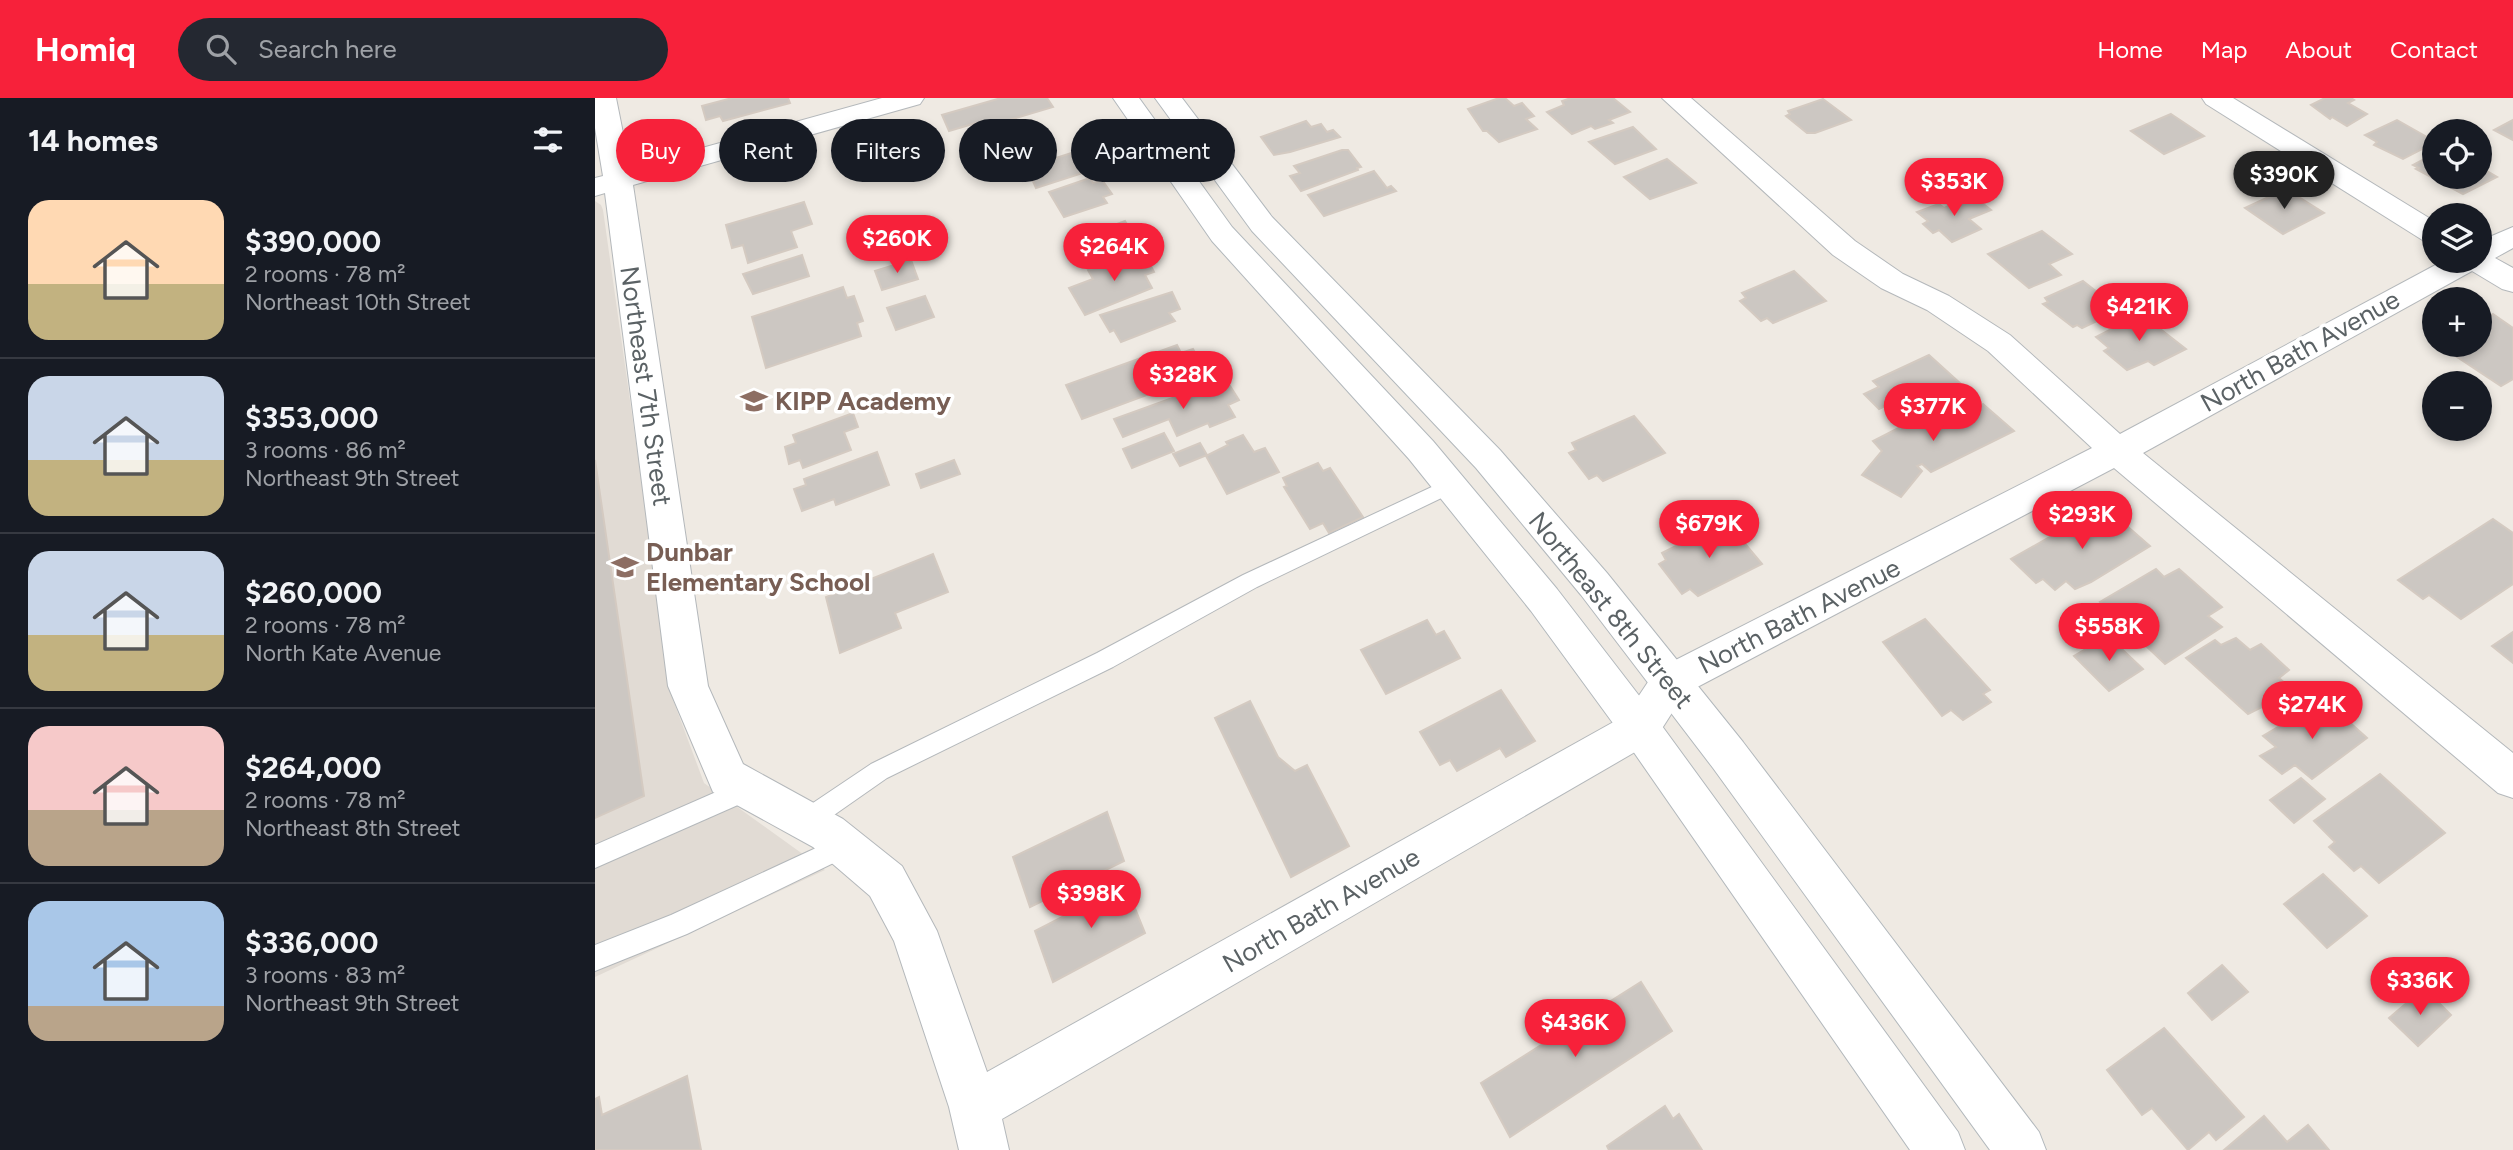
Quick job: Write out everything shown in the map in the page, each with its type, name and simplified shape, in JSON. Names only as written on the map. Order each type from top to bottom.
[{"type":"street","name":"Northeast 7th Street","points":[[603,98],[606,184],[688,686],[728,778],[806,821],[844,846],[886,881],[913,931],[974,1107],[984,1150]]},
{"type":"street","points":[[606,184],[877,103],[912,98]]},
{"type":"street","name":"Northeast 8th Street","points":[[1126,98],[1222,234],[1451,485],[1544,600],[1640,728],[1940,1150]]},
{"type":"street","name":"Northeast 8th Street","points":[[1168,98],[1262,224],[1488,459],[1594,584],[1728,755],[2021,1150]]},
{"type":"street","points":[[1675,98],[1844,247],[1892,282],[1938,303],[1999,343],[2117,451],[2513,779]]},
{"type":"street","points":[[2215,98],[2422,227]]},
{"type":"street","points":[[2492,247],[2513,236]]},
{"type":"street","points":[[2492,269],[2513,282]]},
{"type":"street","name":"North Bath Avenue","points":[[974,1107],[1640,728],[1670,682],[2117,451],[2444,273]]},
{"type":"lane","points":[[806,821],[879,771],[1105,660],[1250,582],[1451,485]]},
{"type":"lane","points":[[595,857],[748,789]]},
{"type":"lane","points":[[595,958],[678,925],[844,846]]},
{"type":"shaded area","name":"Dunbar Elementary School","points":[[595,201],[603,210],[672,697],[704,783],[825,870],[595,977]]},
{"type":"building","points":[[732,98],[788,98],[790,103],[730,119],[722,119],[720,116],[706,120],[702,106]]},
{"type":"building","points":[[1001,98],[1047,98],[1053,107],[1013,119],[959,119],[959,128],[949,131],[942,115]]},
{"type":"building","points":[[1505,98],[1514,106],[1522,103],[1534,116],[1526,119],[1537,129],[1499,142],[1487,131],[1483,131],[1468,109]]},
{"type":"building","points":[[1571,98],[1613,98],[1630,112],[1609,120],[1613,123],[1595,129],[1591,126],[1572,134],[1547,112],[1564,105],[1562,101]]},
{"type":"building","points":[[2325,98],[2351,98],[2354,100],[2348,103],[2367,114],[2347,126],[2332,117],[2330,119],[2311,105]]},
{"type":"building","points":[[1823,99],[1851,120],[1815,133],[1807,133],[1786,116],[1790,114],[1788,111]]},
{"type":"building","points":[[2171,114],[2204,136],[2164,154],[2131,131]]},
{"type":"building","points":[[2397,120],[2422,134],[2422,149],[2403,159],[2374,145],[2377,142],[2365,135]]},
{"type":"building","points":[[2513,120],[2513,140],[2494,130]]},
{"type":"building","points":[[1306,121],[1311,127],[1321,124],[1327,132],[1333,130],[1340,137],[1274,155],[1261,137]]},
{"type":"building","points":[[1633,127],[1656,149],[1615,164],[1589,142]]},
{"type":"building","points":[[1348,150],[1361,167],[1357,168],[1358,170],[1301,191],[1290,176],[1300,173],[1294,166]]},
{"type":"building","points":[[1071,153],[1071,177],[1057,181],[1057,158]]},
{"type":"building","points":[[1667,159],[1696,183],[1650,199],[1624,177]]},
{"type":"building","points":[[2422,160],[2422,172],[2416,169],[2419,168],[2413,165]]},
{"type":"building","points":[[1374,171],[1387,188],[1391,186],[1396,191],[1324,216],[1308,195]]},
{"type":"building","points":[[1033,182],[1055,182],[1036,188]]},
{"type":"building","points":[[1078,182],[1103,182],[1112,194],[1103,197],[1107,203],[1064,217],[1049,192]]},
{"type":"building","points":[[2286,189],[2324,213],[2283,234],[2245,208]]},
{"type":"building","points":[[2454,189],[2473,189],[2463,194]]},
{"type":"building","points":[[1973,196],[1991,210],[1969,219],[1981,229],[1952,242],[1939,230],[1933,233],[1923,224],[1928,221],[1917,212],[1939,204],[1944,208]]},
{"type":"building","points":[[804,202],[812,224],[791,231],[797,247],[748,263],[743,245],[732,248],[726,225]]},
{"type":"building","points":[[1125,221],[1138,243],[1080,264],[1069,242]]},
{"type":"building","points":[[2042,231],[2072,254],[2049,264],[2061,275],[2029,288],[1988,254]]},
{"type":"building","points":[[1143,251],[1154,272],[1145,275],[1152,288],[1085,315],[1069,288],[1093,279],[1088,270]]},
{"type":"building","points":[[802,255],[809,276],[753,294],[743,274]]},
{"type":"building","points":[[911,260],[918,279],[882,290],[875,271]]},
{"type":"building","points":[[1794,271],[1826,301],[1773,323],[1767,318],[1761,321],[1740,301],[1746,298],[1742,293]]},
{"type":"building","points":[[2083,281],[2120,310],[2082,328],[2077,325],[2073,327],[2043,304],[2048,302],[2045,298]]},
{"type":"building","points":[[843,287],[847,298],[854,296],[863,321],[857,323],[861,336],[766,368],[752,317]]},
{"type":"building","points":[[1172,292],[1180,309],[1169,313],[1175,321],[1121,342],[1114,330],[1110,332],[1100,315]]},
{"type":"building","points":[[925,296],[934,317],[896,330],[887,308]]},
{"type":"building","points":[[2141,314],[2186,349],[2154,365],[2148,361],[2127,370],[2104,351],[2109,348],[2096,337]]},
{"type":"building","points":[[2492,315],[2513,328],[2513,379],[2501,386],[2492,380],[2492,371],[2478,371],[2457,357],[2492,357]]},
{"type":"building","points":[[1177,345],[1181,353],[1193,349],[1206,373],[1082,419],[1066,385]]},
{"type":"building","points":[[1929,355],[1961,384],[1904,411],[1893,402],[1879,409],[1864,394],[1879,387],[1873,381]]},
{"type":"building","points":[[1214,383],[1218,390],[1230,386],[1239,400],[1228,405],[1235,417],[1210,427],[1208,423],[1177,436],[1169,419],[1123,437],[1114,419]]},
{"type":"building","points":[[1961,396],[1977,409],[1983,404],[2014,431],[1931,472],[1922,464],[1917,466],[1922,471],[1901,497],[1862,475],[1882,451],[1873,441]]},
{"type":"building","points":[[853,413],[858,427],[844,432],[851,450],[803,468],[800,460],[789,464],[785,447],[796,443],[793,435]]},
{"type":"building","points":[[1634,416],[1665,453],[1603,481],[1597,475],[1589,479],[1569,453],[1576,450],[1572,443]]},
{"type":"building","points":[[1164,433],[1174,451],[1132,468],[1123,449]]},
{"type":"building","points":[[1243,435],[1254,452],[1265,448],[1279,472],[1227,494],[1206,456],[1228,445],[1226,442]]},
{"type":"building","points":[[1200,443],[1207,455],[1180,466],[1173,454]]},
{"type":"building","points":[[877,452],[889,485],[836,505],[834,499],[802,511],[794,489],[806,485],[804,479]]},
{"type":"building","points":[[595,460],[644,796],[595,818]]},
{"type":"building","points":[[954,460],[960,474],[921,488],[916,474]]},
{"type":"building","points":[[1318,463],[1323,471],[1330,468],[1363,517],[1329,533],[1323,523],[1310,529],[1284,487],[1287,486],[1283,478]]},
{"type":"building","points":[[2104,506],[2150,546],[2075,589],[2066,581],[2055,590],[2043,579],[2036,583],[2011,559]]},
{"type":"building","points":[[2493,519],[2513,533],[2513,584],[2461,619],[2429,595],[2423,599],[2398,580]]},
{"type":"building","points":[[1726,521],[1762,564],[1698,596],[1690,589],[1682,594],[1659,564],[1666,560],[1662,553]]},
{"type":"building","points":[[933,554],[948,592],[895,613],[901,628],[840,653],[826,597]]},
{"type":"building","points":[[2156,569],[2164,577],[2179,569],[2222,607],[2208,616],[2222,627],[2165,664],[2100,602]]},
{"type":"building","points":[[1925,619],[1990,690],[1983,694],[1991,702],[1963,720],[1951,710],[1942,716],[1883,642]]},
{"type":"building","points":[[1427,620],[1436,635],[1444,631],[1460,658],[1386,694],[1361,650]]},
{"type":"building","points":[[2513,632],[2513,663],[2492,646]]},
{"type":"building","points":[[2108,636],[2143,669],[2109,691],[2074,656]]},
{"type":"building","points":[[2236,638],[2250,650],[2261,644],[2289,670],[2279,678],[2294,691],[2248,714],[2186,658],[2215,640],[2221,645]]},
{"type":"building","points":[[1501,690],[1535,741],[1506,757],[1500,748],[1457,771],[1450,760],[1440,765],[1420,732]]},
{"type":"building","points":[[1250,701],[1278,757],[1295,771],[1307,765],[1349,846],[1291,877],[1215,718]]},
{"type":"building","points":[[2320,702],[2333,714],[2338,712],[2367,738],[2312,779],[2295,765],[2282,774],[2260,756],[2276,747],[2263,736]]},
{"type":"building","points":[[2380,774],[2445,833],[2379,883],[2361,866],[2354,871],[2329,847],[2335,842],[2314,821]]},
{"type":"building","points":[[2301,778],[2325,799],[2294,823],[2270,800]]},
{"type":"building","points":[[1107,812],[1124,861],[1030,907],[1013,857]]},
{"type":"building","points":[[1121,874],[1145,933],[1053,982],[1035,931],[1101,897],[1096,887]]},
{"type":"building","points":[[2323,874],[2367,916],[2327,948],[2284,904]]},
{"type":"building","points":[[2222,965],[2248,992],[2212,1020],[2188,993]]},
{"type":"building","points":[[1641,982],[1672,1031],[1510,1137],[1481,1083]]},
{"type":"building","points":[[2424,988],[2451,1015],[2418,1046],[2389,1018]]},
{"type":"building","points":[[2164,1028],[2244,1117],[2216,1140],[2209,1132],[2188,1150],[2152,1108],[2142,1115],[2107,1070]]},
{"type":"building","points":[[687,1076],[701,1150],[595,1150],[595,1099],[599,1097],[602,1115]]},
{"type":"building","points":[[1665,1106],[1673,1119],[1679,1114],[1702,1150],[1609,1150],[1607,1146]]},
{"type":"building","points":[[2264,1116],[2287,1142],[2308,1125],[2329,1150],[2224,1150]]},
{"type":"place","name":"KIPP Academy","points":[[754,401]]},
{"type":"place","name":"Dunbar Elementary School","points":[[625,567]]}]
